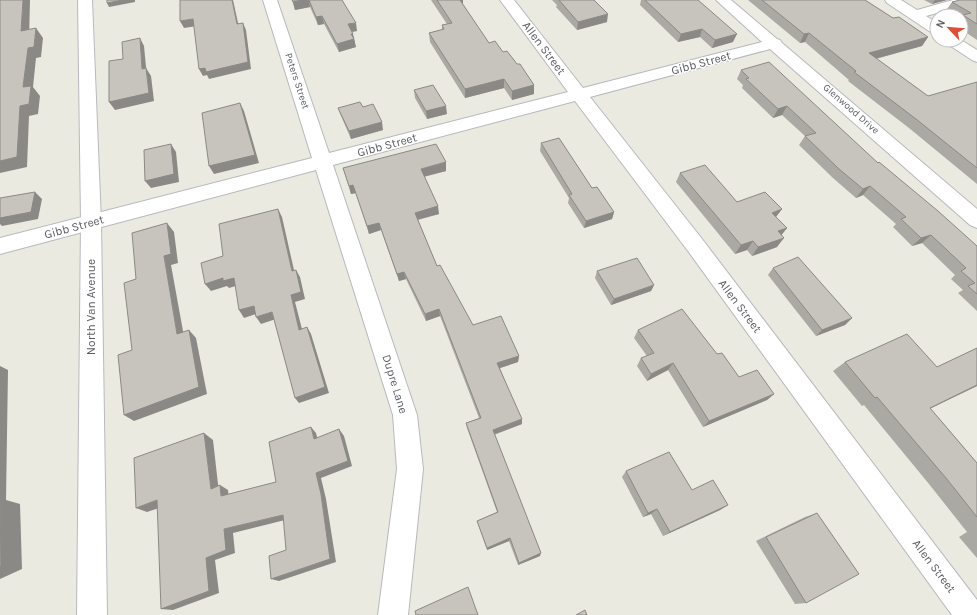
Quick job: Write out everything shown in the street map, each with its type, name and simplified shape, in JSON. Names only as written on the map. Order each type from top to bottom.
[{"type":"street","name":"North Van Avenue","points":[[85,0],[91,222],[92,615]]},
{"type":"street","name":"Peters Street","points":[[270,0],[324,162]]},
{"type":"street","name":"Allen Street","points":[[507,0],[694,245],[970,615]]},
{"type":"street","name":"Glenwood Drive","points":[[723,0],[775,43],[977,220]]},
{"type":"street","points":[[892,0],[929,25]]},
{"type":"street","points":[[915,15],[969,0]]},
{"type":"street","name":"Gibb Street","points":[[0,246],[775,43]]},
{"type":"street","points":[[963,48],[977,58]]},
{"type":"street","name":"Dupre Lane","points":[[324,162],[405,414],[410,469],[393,615]]},
{"type":"building","points":[[0,0],[23,0],[21,31],[36,28],[34,47],[28,48],[23,87],[31,86],[29,104],[20,106],[17,157],[0,161]]},
{"type":"building","points":[[107,0],[123,0],[107,3]]},
{"type":"building","points":[[180,0],[232,0],[237,24],[243,23],[248,62],[206,72],[205,68],[199,69],[193,19],[180,21]]},
{"type":"building","points":[[309,0],[342,0],[356,23],[348,24],[354,39],[337,44],[322,16],[316,17]]},
{"type":"building","points":[[437,0],[460,0],[489,43],[495,41],[503,52],[507,51],[517,64],[520,64],[534,85],[512,91],[504,79],[465,89],[429,33],[444,29],[442,25],[452,23]]},
{"type":"building","points":[[559,0],[594,0],[608,14],[578,22]]},
{"type":"building","points":[[645,0],[698,0],[737,34],[715,40],[702,29],[681,34]]},
{"type":"building","points":[[762,0],[865,0],[893,18],[899,17],[928,37],[869,53],[928,96],[977,82],[977,168],[854,72],[856,71],[809,33],[804,34]]},
{"type":"building","points":[[960,0],[977,0],[977,24],[969,19],[969,14],[971,13],[969,12],[969,8],[962,8],[952,2]]},
{"type":"building","points":[[140,38],[142,69],[146,68],[149,93],[109,102],[109,61],[123,59],[122,42]]},
{"type":"building","points":[[769,62],[878,163],[879,162],[938,211],[977,246],[977,294],[968,286],[975,283],[961,271],[966,268],[931,235],[921,238],[901,219],[906,217],[870,186],[863,189],[839,169],[805,136],[816,133],[787,106],[778,109],[746,79],[749,78],[741,70]]},
{"type":"building","points":[[433,85],[446,106],[426,111],[414,90]]},
{"type":"building","points":[[360,102],[363,107],[373,104],[382,122],[349,131],[338,108]]},
{"type":"building","points":[[240,103],[255,155],[209,166],[202,113]]},
{"type":"building","points":[[559,138],[592,188],[597,187],[614,212],[586,221],[569,195],[572,194],[541,143]]},
{"type":"building","points":[[171,144],[174,174],[145,181],[144,150]]},
{"type":"building","points":[[436,144],[446,162],[421,169],[438,206],[415,213],[437,266],[440,265],[473,325],[501,316],[519,356],[497,363],[522,419],[493,430],[541,553],[519,563],[510,538],[487,548],[477,521],[498,512],[466,423],[481,418],[439,309],[425,314],[404,272],[397,274],[379,223],[367,226],[353,185],[349,186],[343,168]]},
{"type":"building","points":[[705,165],[737,202],[765,192],[782,209],[772,213],[787,228],[778,231],[784,238],[758,247],[753,241],[741,245],[680,173]]},
{"type":"building","points":[[35,192],[31,212],[0,218],[0,198]]},
{"type":"building","points":[[278,209],[292,271],[296,270],[301,292],[291,295],[299,330],[307,327],[325,387],[295,398],[272,312],[256,317],[254,306],[239,310],[234,278],[223,281],[223,278],[205,284],[201,263],[223,256],[219,224]]},
{"type":"building","points":[[167,223],[171,254],[164,256],[177,334],[189,330],[199,387],[124,415],[118,355],[132,350],[124,283],[136,279],[132,233]]},
{"type":"building","points":[[798,257],[852,318],[822,330],[773,268]]},
{"type":"building","points":[[637,258],[654,285],[614,299],[597,271]]},
{"type":"building","points":[[682,309],[717,354],[722,353],[739,377],[757,370],[774,394],[709,421],[673,363],[651,374],[641,358],[654,353],[638,330]]},
{"type":"building","points":[[907,334],[937,367],[977,348],[977,385],[930,408],[977,463],[977,517],[946,478],[845,362]]},
{"type":"building","points":[[311,427],[314,439],[339,429],[348,461],[316,473],[321,494],[330,559],[271,579],[269,556],[286,550],[283,515],[224,529],[226,550],[206,558],[209,591],[161,609],[157,500],[136,508],[134,458],[204,433],[211,489],[220,485],[221,496],[276,482],[269,442]]},
{"type":"building","points":[[669,452],[692,490],[713,480],[728,505],[670,532],[657,509],[648,513],[626,471]]},
{"type":"building","points":[[0,499],[1,566],[0,567]]},
{"type":"building","points":[[817,513],[859,574],[806,603],[766,537]]},
{"type":"building","points":[[468,587],[478,615],[416,615],[415,611]]},
{"type":"building","points":[[585,610],[587,615],[576,615]]}]
